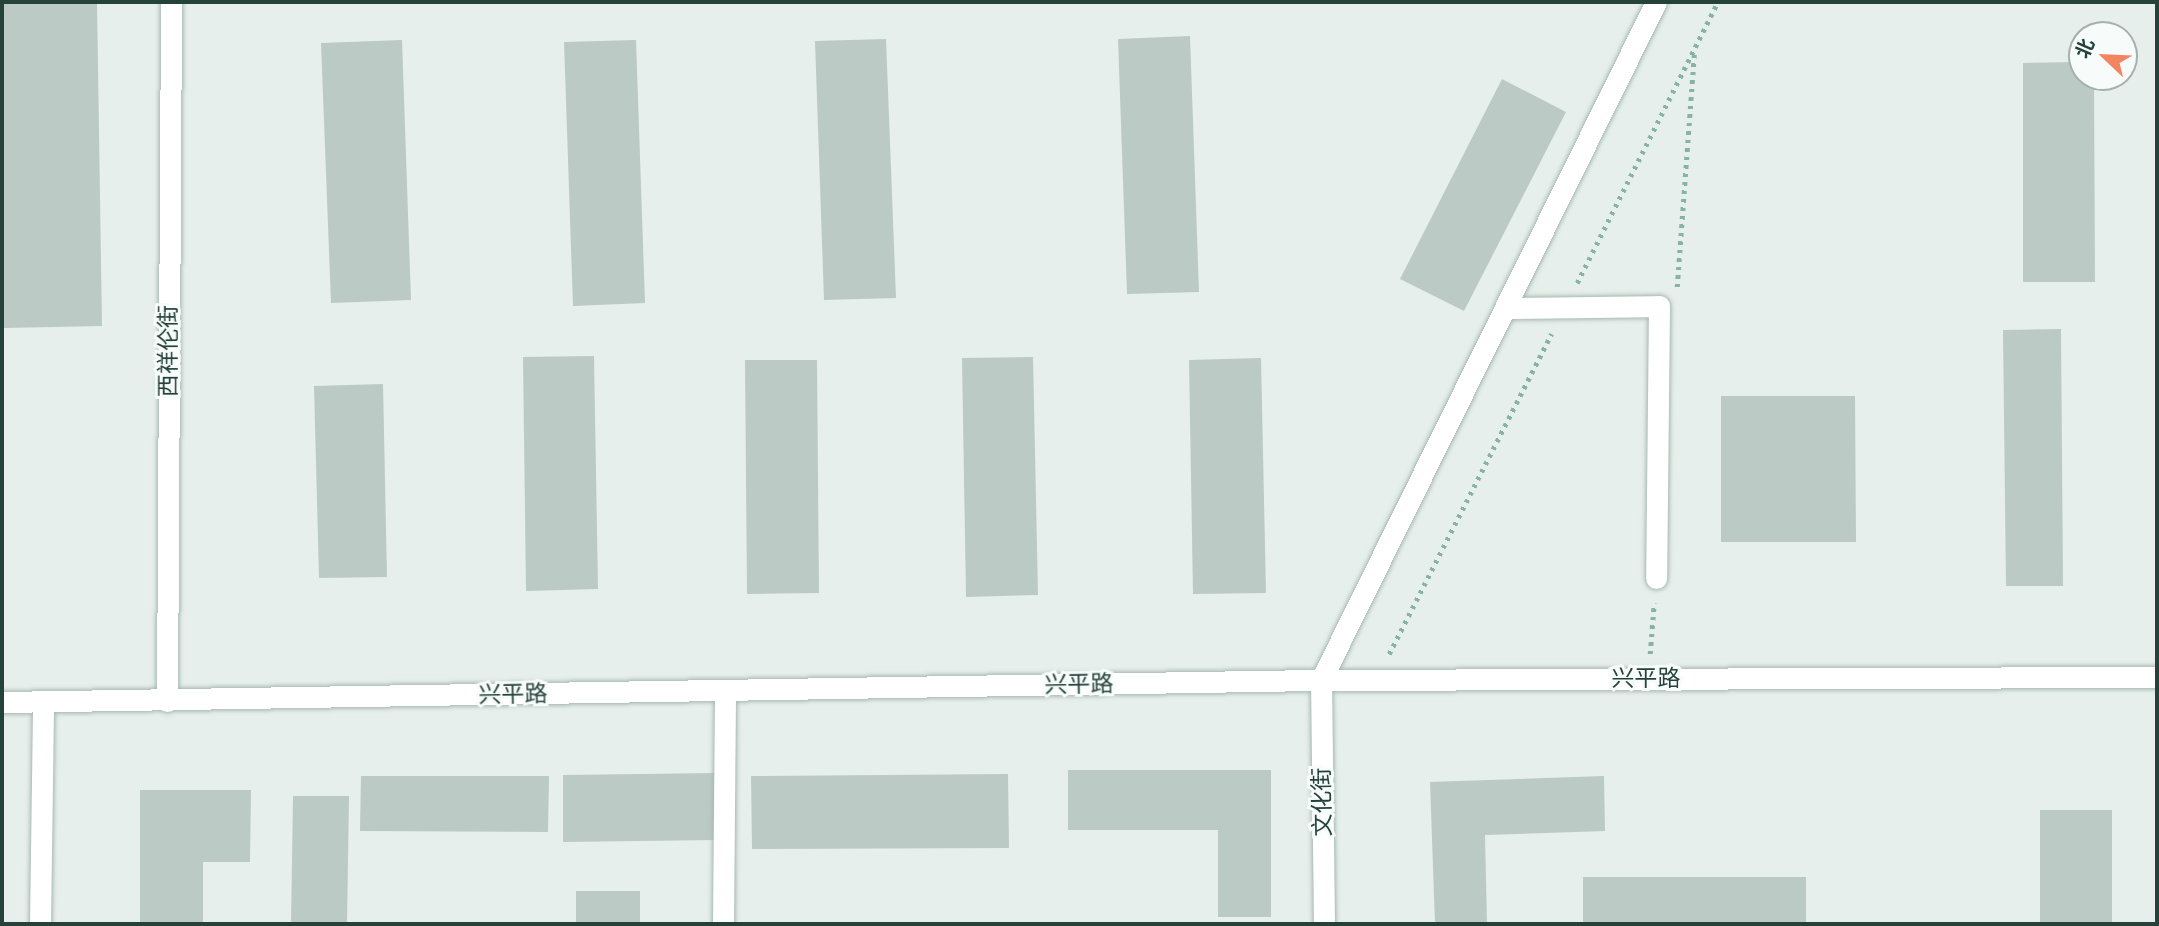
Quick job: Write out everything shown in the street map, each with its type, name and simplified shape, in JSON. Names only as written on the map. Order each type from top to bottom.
[{"type":"street","name":"西祥伦街","points":[[167,701],[171,2]]},
{"type":"street","points":[[1321,680],[1656,2]]},
{"type":"street","points":[[1505,308],[1659,306],[1656,578]]},
{"type":"street","name":"兴平路","points":[[2,702],[1321,680],[2157,677]]},
{"type":"street","name":"文化街","points":[[1321,680],[1325,924]]},
{"type":"street","points":[[723,924],[725,691]]},
{"type":"street","points":[[40,924],[43,702]]},
{"type":"path","points":[[1576,285],[1718,2]]},
{"type":"path","points":[[1376,680],[1557,322]]},
{"type":"building","points":[[2,2],[97,2],[102,326],[4,328]]},
{"type":"building","points":[[1190,36],[1199,292],[1127,294],[1118,39]]},
{"type":"building","points":[[886,39],[896,298],[824,300],[815,41]]},
{"type":"building","points":[[402,40],[411,300],[331,303],[321,43]]},
{"type":"building","points":[[636,40],[645,303],[573,306],[564,42]]},
{"type":"building","points":[[2068,62],[2068,91],[2094,91],[2095,282],[2023,282],[2023,63]]},
{"type":"building","points":[[1502,79],[1566,112],[1464,311],[1400,279]]},
{"type":"building","points":[[2061,329],[2063,586],[2006,586],[2003,330]]},
{"type":"building","points":[[594,356],[598,589],[526,591],[523,357]]},
{"type":"building","points":[[1033,357],[1038,595],[966,597],[962,358]]},
{"type":"building","points":[[1261,358],[1266,593],[1193,594],[1189,360]]},
{"type":"building","points":[[745,360],[817,360],[819,593],[747,594]]},
{"type":"building","points":[[383,384],[387,577],[319,578],[314,386]]},
{"type":"building","points":[[1721,396],[1855,396],[1856,542],[1721,542]]},
{"type":"building","points":[[1068,770],[1271,770],[1271,917],[1218,917],[1218,830],[1068,830]]},
{"type":"building","points":[[716,773],[716,840],[563,842],[563,775]]},
{"type":"building","points":[[1008,774],[1009,848],[752,849],[751,776]]},
{"type":"building","points":[[361,776],[549,776],[548,832],[360,831]]},
{"type":"building","points":[[1604,776],[1605,831],[1485,835],[1487,924],[1435,924],[1430,782]]},
{"type":"building","points":[[140,790],[251,790],[250,862],[203,862],[203,924],[140,924]]},
{"type":"building","points":[[293,796],[349,796],[347,924],[291,924]]},
{"type":"building","points":[[2040,810],[2112,810],[2112,924],[2040,924]]},
{"type":"building","points":[[1583,877],[1806,877],[1806,924],[1583,924]]},
{"type":"building","points":[[576,891],[640,891],[640,924],[576,924]]}]
